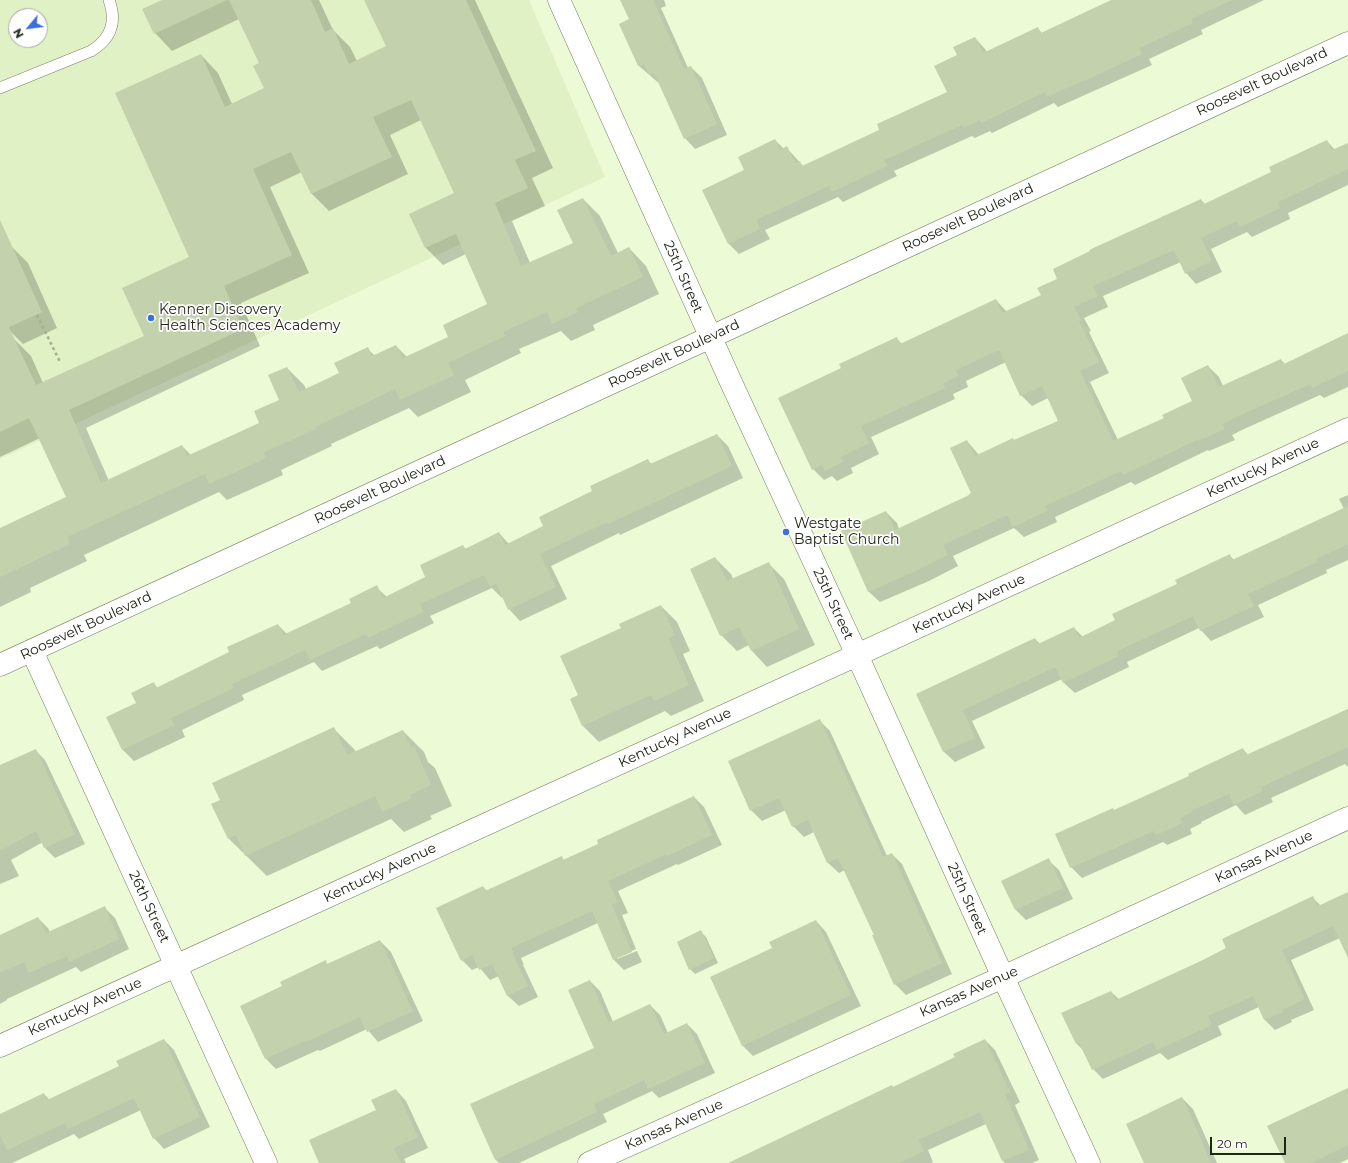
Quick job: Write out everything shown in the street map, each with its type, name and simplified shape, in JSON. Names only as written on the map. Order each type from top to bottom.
[{"type":"street","name":"25th Street","points":[[559,0],[710,337],[1089,1163]]},
{"type":"street","name":"Roosevelt Boulevard","points":[[0,665],[1348,43]]},
{"type":"street","name":"Kentucky Avenue","points":[[0,1046],[1348,429]]},
{"type":"street","name":"26th Street","points":[[32,651],[266,1163]]},
{"type":"street","name":"Kansas Avenue","points":[[589,1163],[1003,977],[1348,818]]},
{"type":"lane","points":[[0,88],[91,51],[100,45],[107,38],[111,28],[113,18],[109,0]]},
{"type":"path","points":[[37,315],[60,362]]},
{"type":"shaded area","name":"Kenner Discovery Health Sciences Academy","points":[[0,0],[529,0],[605,177],[0,459]]},
{"type":"building","points":[[162,0],[227,0],[154,34],[142,9]]},
{"type":"building","points":[[229,0],[311,0],[325,32],[333,28],[349,64],[386,46],[364,0],[466,0],[536,151],[515,160],[528,188],[495,203],[521,266],[573,243],[557,210],[583,198],[611,256],[629,247],[643,277],[576,308],[578,312],[552,324],[547,312],[503,332],[505,336],[448,363],[454,375],[400,400],[395,389],[315,427],[316,429],[264,452],[266,458],[209,484],[205,474],[67,537],[70,544],[0,577],[0,528],[66,497],[29,418],[0,432],[0,220],[42,312],[9,327],[36,385],[144,336],[122,288],[189,257],[115,93],[201,54],[225,107],[264,88],[253,66],[259,63]],"holes":[[[411,100],[454,193],[409,214],[425,248],[456,234],[487,304],[443,325],[448,337],[403,358],[396,345],[372,356],[368,347],[334,363],[339,373],[299,392],[287,367],[268,375],[279,400],[254,411],[259,423],[187,456],[182,445],[101,483],[69,410],[243,329],[224,286],[292,255],[253,169],[291,152],[311,194],[392,157],[373,117]]]},
{"type":"building","points":[[620,0],[653,0],[684,69],[691,66],[717,124],[684,139],[654,73],[649,75],[644,64],[638,66],[619,24],[629,19]]},
{"type":"building","points":[[1111,0],[1232,0],[1191,19],[1193,23],[1139,48],[1142,54],[1084,81],[1047,97],[1045,92],[981,123],[980,120],[964,128],[962,125],[884,160],[887,166],[832,192],[829,186],[756,220],[760,229],[728,244],[702,190],[744,170],[738,157],[775,139],[780,150],[787,146],[795,163],[800,161],[802,166],[879,130],[877,124],[947,92],[934,66],[957,55],[953,47],[975,37],[983,53],[1038,27],[1041,33]]},
{"type":"building","points":[[1327,140],[1332,150],[1348,143],[1348,169],[1278,202],[1280,208],[1240,227],[1237,221],[1201,238],[1212,261],[1185,274],[1174,250],[1093,286],[1098,296],[1074,307],[1081,320],[1079,321],[1099,362],[1080,371],[1113,441],[1164,418],[1162,415],[1192,401],[1181,378],[1208,365],[1219,387],[1281,359],[1284,364],[1348,333],[1348,371],[1312,388],[1310,384],[1222,424],[1225,429],[1198,441],[1197,440],[1123,475],[1121,471],[1045,506],[1047,511],[1013,527],[1007,515],[943,545],[948,555],[868,592],[841,531],[886,511],[895,530],[969,495],[971,493],[950,448],[967,440],[975,456],[1013,438],[1014,440],[1058,421],[1042,386],[1020,396],[999,350],[956,370],[958,376],[943,383],[945,388],[861,426],[869,443],[841,457],[843,462],[825,471],[822,465],[812,470],[778,398],[841,368],[839,364],[897,337],[900,344],[996,299],[1002,313],[1041,295],[1037,288],[1057,279],[1053,269],[1090,251],[1089,250],[1201,199],[1204,204],[1271,172],[1269,167]]},
{"type":"building","points":[[717,434],[732,466],[540,554],[556,587],[508,610],[496,583],[490,587],[484,575],[420,604],[423,612],[368,638],[366,634],[310,660],[305,650],[232,684],[234,688],[171,718],[174,725],[122,750],[106,717],[136,703],[131,693],[154,682],[156,688],[229,652],[227,647],[278,624],[283,635],[351,603],[349,599],[377,585],[383,598],[425,577],[420,565],[463,545],[465,549],[499,532],[505,545],[543,526],[539,517],[592,491],[590,486],[648,459],[650,464]]},
{"type":"building","points":[[1348,506],[1348,544],[1316,559],[1317,562],[1248,594],[1254,606],[1200,631],[1193,616],[1117,651],[1119,656],[1063,683],[1055,667],[963,710],[975,738],[943,752],[916,694],[1035,638],[1038,644],[1074,627],[1079,638],[1115,620],[1112,614],[1177,584],[1175,580],[1230,554],[1232,560]]},
{"type":"building","points":[[715,557],[727,581],[769,562],[799,629],[751,651],[739,627],[720,636],[690,569]]},
{"type":"building","points":[[661,605],[675,635],[668,638],[689,685],[654,701],[651,695],[582,726],[570,699],[578,695],[560,656],[621,628],[619,624]]},
{"type":"building","points":[[1348,709],[1348,747],[1261,787],[1263,791],[1234,805],[1229,794],[1191,811],[1192,812],[1180,818],[1182,823],[1156,835],[1154,831],[1070,868],[1055,834],[1113,808],[1114,810],[1189,776],[1188,774],[1243,748],[1246,755]]},
{"type":"building","points":[[820,719],[883,857],[892,853],[942,963],[894,985],[872,935],[874,935],[838,858],[827,863],[808,820],[792,827],[779,798],[750,811],[728,761]]},
{"type":"building","points":[[334,727],[347,755],[403,730],[411,748],[414,746],[431,785],[410,795],[412,798],[382,812],[375,796],[245,856],[236,835],[228,839],[211,804],[220,800],[212,783]]},
{"type":"building","points":[[36,749],[75,834],[44,848],[36,831],[0,851],[0,765]]},
{"type":"building","points":[[694,796],[712,835],[608,881],[618,902],[612,905],[632,952],[613,960],[592,911],[511,948],[528,986],[507,996],[492,964],[479,970],[472,955],[461,961],[436,908],[483,886],[485,891],[562,856],[563,860],[598,844],[597,840]]},
{"type":"building","points":[[1049,858],[1063,888],[1015,910],[1001,881]]},
{"type":"building","points":[[1348,892],[1348,958],[1333,926],[1282,950],[1305,999],[1282,1010],[1283,1012],[1264,1020],[1253,996],[1208,1016],[1212,1025],[1157,1050],[1153,1042],[1092,1070],[1079,1043],[1076,1044],[1061,1013],[1111,991],[1116,1000],[1203,960],[1226,948],[1222,939],[1313,896],[1318,906]]},
{"type":"building","points":[[105,906],[119,939],[69,962],[67,956],[29,973],[24,962],[0,973],[0,935],[38,917],[46,933]]},
{"type":"building","points":[[816,920],[851,995],[742,1046],[710,977],[772,948],[769,942]]},
{"type":"building","points":[[701,930],[714,958],[689,970],[677,942]]},
{"type":"building","points":[[380,940],[413,1011],[367,1032],[360,1017],[265,1059],[240,1006],[282,986],[280,982],[326,960],[327,964]]},
{"type":"building","points":[[590,980],[609,1023],[650,1004],[664,1034],[687,1023],[705,1063],[648,1089],[644,1080],[594,1104],[597,1112],[495,1160],[470,1104],[594,1048],[568,990]]},
{"type":"building","points":[[164,1039],[200,1117],[153,1139],[134,1098],[68,1129],[65,1123],[7,1150],[0,1136],[0,1114],[44,1093],[47,1100],[119,1066],[116,1061]]},
{"type":"building","points":[[985,1039],[1010,1092],[1005,1094],[1029,1150],[1002,1161],[980,1112],[918,1140],[924,1151],[899,1163],[728,1163],[892,1085],[893,1087],[955,1057],[953,1054]]},
{"type":"building","points":[[1348,1088],[1348,1145],[1311,1163],[1285,1163],[1267,1126]]},
{"type":"building","points":[[396,1089],[418,1137],[394,1148],[401,1163],[319,1163],[309,1140],[376,1110],[371,1100]]},
{"type":"building","points":[[1182,1097],[1211,1163],[1144,1163],[1126,1124]]},
{"type":"place","name":"Kenner Discovery Health Sciences Academy","points":[[151,318]]},
{"type":"place","name":"Westgate Baptist Church","points":[[786,532]]}]
